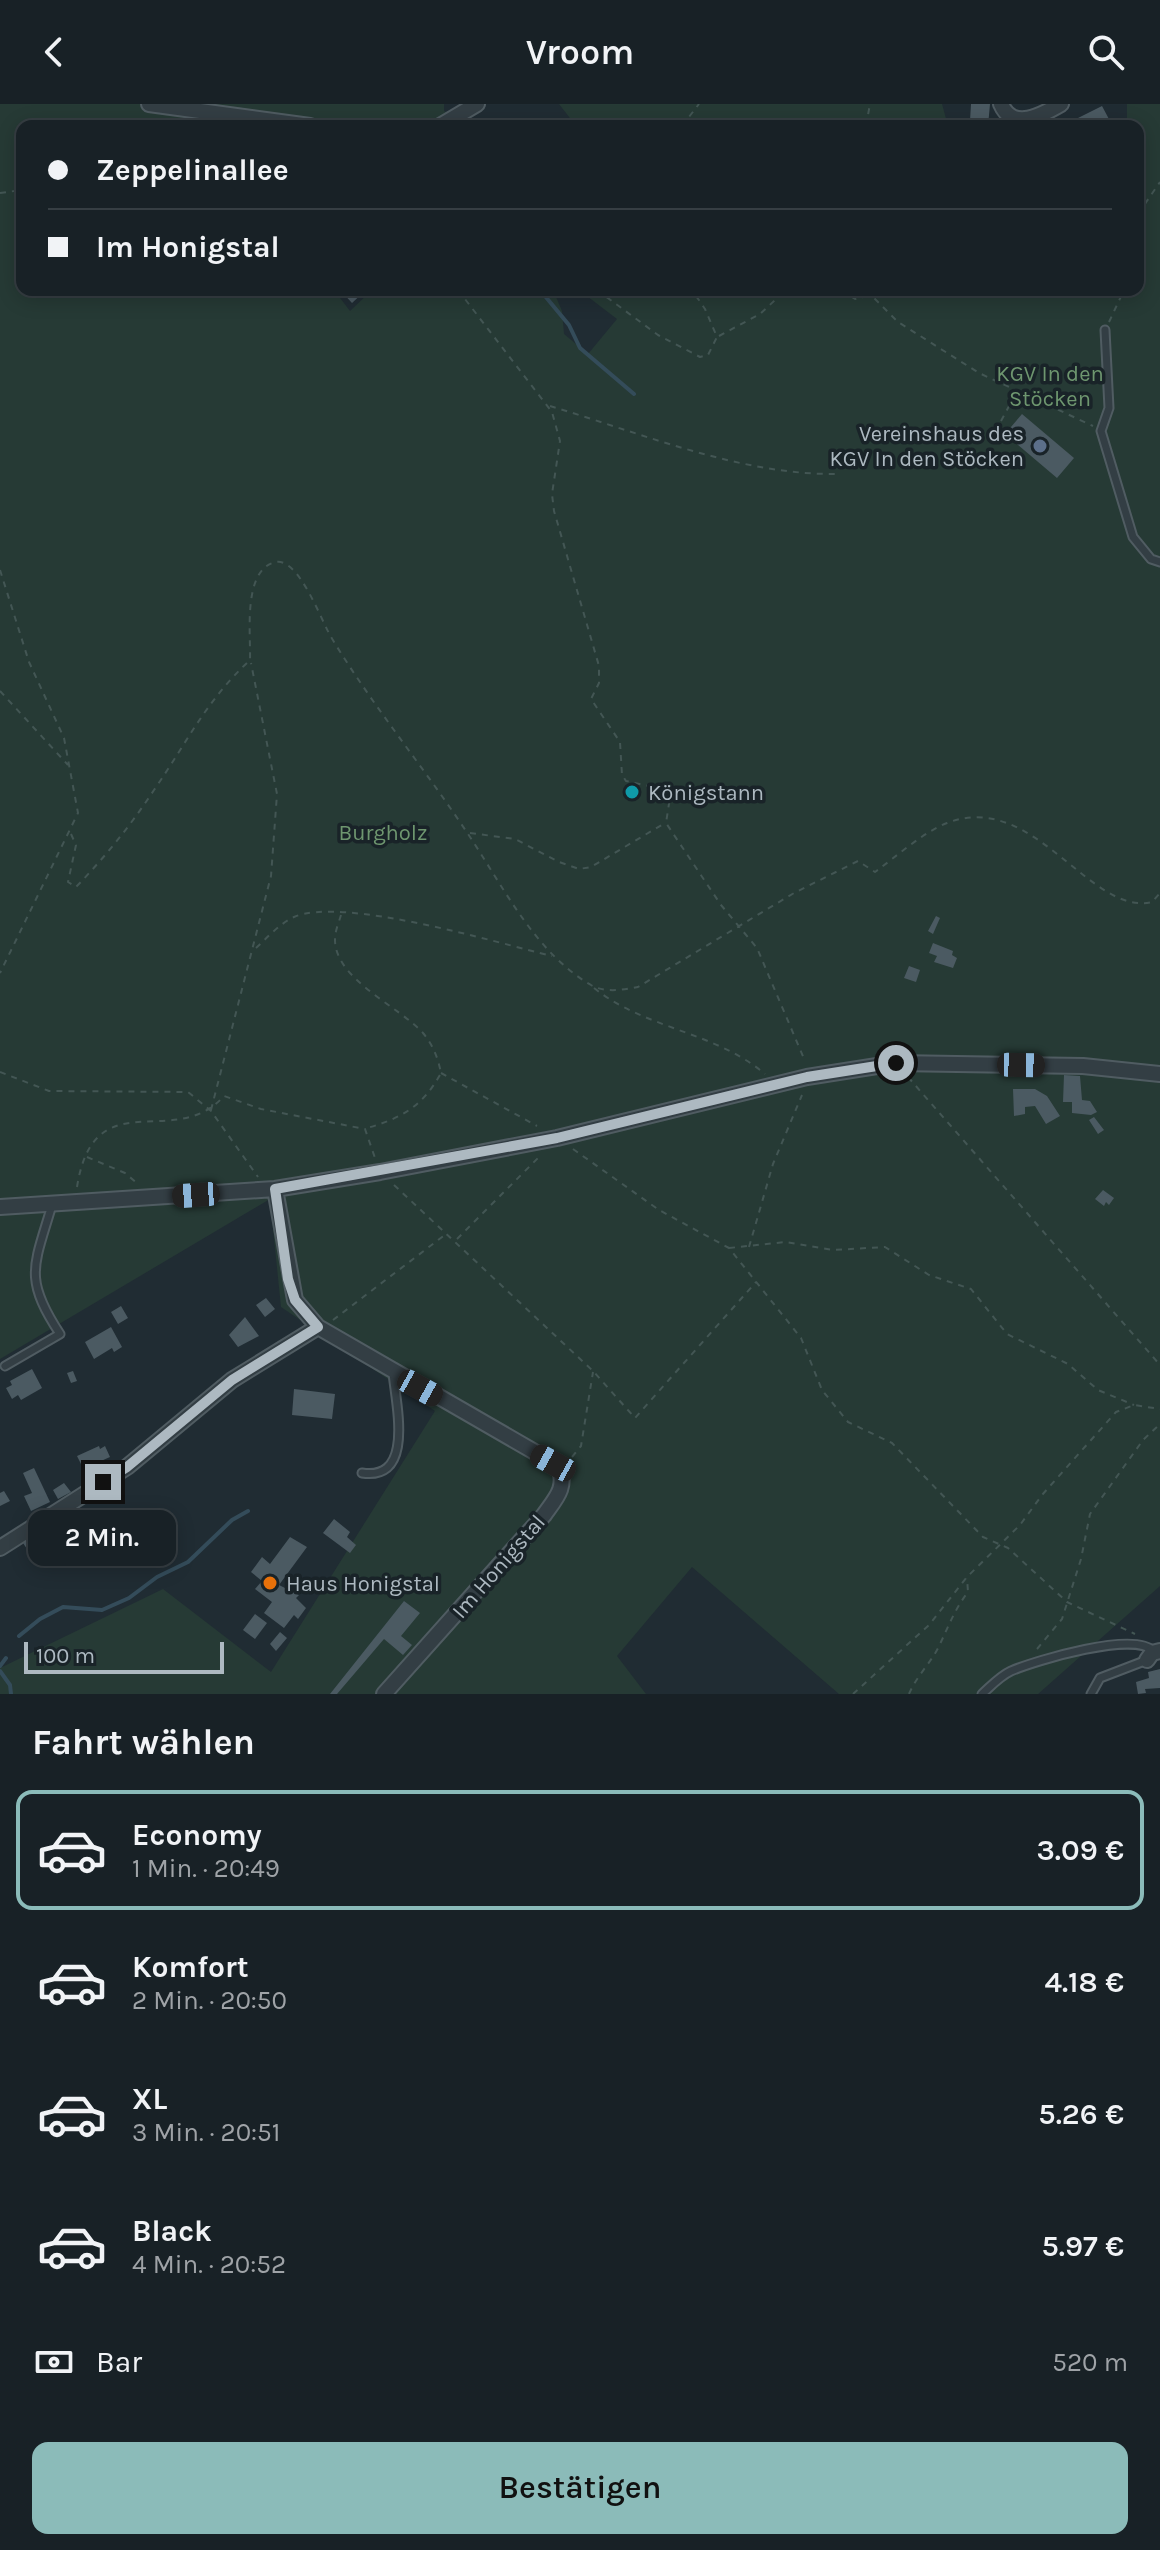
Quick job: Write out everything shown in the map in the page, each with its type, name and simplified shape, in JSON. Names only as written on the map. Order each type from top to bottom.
[{"type":"street","points":[[149,104],[266,120]]},
{"type":"street","points":[[450,120],[477,104]]},
{"type":"street","points":[[1001,104],[1008,115],[1019,119],[1033,119],[1061,104]]},
{"type":"street","points":[[0,1207],[275,1189],[557,1138],[807,1077],[896,1063],[1083,1066],[1160,1074]]},
{"type":"street","points":[[275,1189],[288,1279],[295,1300],[318,1327],[559,1466]]},
{"type":"street","points":[[0,1548],[127,1467],[232,1380],[318,1327]]},
{"type":"street","name":"Im Honigstal","points":[[384,1694],[544,1515],[563,1484],[559,1466]]},
{"type":"lane","points":[[1105,330],[1109,408],[1101,431],[1133,537],[1151,559],[1160,562]]},
{"type":"lane","points":[[5,1366],[60,1334],[43,1308],[33,1282],[34,1264],[52,1205]]},
{"type":"lane","points":[[362,1473],[376,1476],[389,1469],[398,1452],[393,1373]]},
{"type":"lane","points":[[982,1694],[1007,1673],[1032,1663],[1102,1646],[1154,1653]]},
{"type":"lane","points":[[1091,1694],[1100,1678],[1154,1653]]},
{"type":"path","points":[[687,120],[699,104]]},
{"type":"path","points":[[1144,205],[1160,182]]},
{"type":"path","points":[[463,296],[549,406],[560,441],[552,494],[554,511],[599,666],[599,683],[591,699],[620,742],[622,775],[626,781],[671,791],[666,823],[739,929],[757,948],[803,1055],[807,1077],[797,1112],[773,1164],[749,1247]]},
{"type":"path","points":[[606,296],[692,355],[708,355],[717,337],[760,314],[780,296]]},
{"type":"path","points":[[696,296],[717,337]]},
{"type":"path","points":[[870,296],[912,331],[979,373],[1101,431]]},
{"type":"path","points":[[1105,330],[1121,296]]},
{"type":"path","points":[[1001,421],[1017,392]]},
{"type":"path","points":[[549,406],[725,458],[806,474],[836,474]]},
{"type":"path","points":[[211,1111],[255,949],[271,876],[277,794],[250,660],[254,582],[267,566],[286,563],[301,578],[325,627],[377,711],[413,753],[552,956],[635,1015],[734,1050],[777,1084]]},
{"type":"path","points":[[0,570],[29,662],[64,738],[78,813],[71,834],[0,973]]},
{"type":"path","points":[[71,834],[76,845],[68,882],[76,887],[110,852],[155,790],[207,703],[250,660]]},
{"type":"path","points":[[0,691],[69,766]]},
{"type":"path","points":[[593,987],[619,991],[638,987],[709,943],[739,929],[794,893],[858,861],[875,872],[946,823],[969,818],[1031,832],[1094,883],[1130,902],[1152,902],[1160,893]]},
{"type":"path","points":[[468,833],[515,839],[579,869],[591,867],[666,823]]},
{"type":"path","points":[[255,949],[296,916],[341,913],[427,925],[552,956]]},
{"type":"path","points":[[79,1203],[77,1185],[86,1157],[93,1141],[111,1125],[172,1120],[211,1111],[224,1096],[261,1109],[365,1129],[403,1116],[421,1104],[441,1073],[437,1055],[422,1032],[352,975],[338,954],[335,940],[341,913]]},
{"type":"path","points":[[896,1063],[1160,1365]]},
{"type":"path","points":[[0,1072],[49,1091],[188,1092],[211,1111],[254,1171],[275,1189]]},
{"type":"path","points":[[441,1073],[557,1138],[659,1210],[729,1248],[801,1338],[822,1390],[837,1411],[858,1428],[892,1443],[933,1481],[948,1504],[983,1537],[1008,1548],[1067,1602],[1147,1639],[1154,1653]]},
{"type":"path","points":[[365,1129],[380,1172],[593,1371],[635,1418],[757,1281]]},
{"type":"path","points":[[455,1240],[557,1138]]},
{"type":"path","points":[[86,1157],[125,1173],[137,1183],[144,1199]]},
{"type":"path","points":[[318,1327],[339,1317],[375,1285],[447,1233]]},
{"type":"path","points":[[729,1248],[786,1242],[833,1250],[885,1247],[929,1275],[971,1289],[1007,1334],[1068,1364],[1098,1390],[1134,1405],[1160,1409]]},
{"type":"path","points":[[559,1466],[581,1446],[593,1371]]},
{"type":"path","points":[[853,1694],[929,1625],[967,1577],[1020,1525],[1116,1412],[1134,1405]]},
{"type":"path","points":[[1032,1663],[1039,1642],[1062,1619],[1081,1559],[1090,1514],[1143,1440],[1160,1424]]},
{"type":"path","points":[[909,1694],[923,1666],[940,1646],[952,1613],[968,1592],[967,1577]]},
{"type":"green space","name":"Burgholz","points":[[0,104],[444,104],[444,111],[465,120],[16,120],[16,296],[339,296],[350,311],[366,296],[556,296],[562,311],[564,334],[588,354],[617,319],[587,296],[1144,296],[1144,120],[1127,120],[1127,104],[1160,104],[1160,1586],[1038,1694],[839,1694],[692,1567],[617,1656],[646,1694],[0,1694],[0,1668],[163,1589],[271,1672],[435,1411],[281,1307],[270,1199],[0,1359]]},
{"type":"green space","points":[[559,104],[942,104],[946,120],[571,120]]},
{"type":"building","points":[[971,104],[990,104],[989,120],[970,120]]},
{"type":"building","points":[[1102,106],[1109,120],[1079,120]]},
{"type":"building","points":[[346,296],[360,296],[352,303]]},
{"type":"building","name":"Vereinshaus des KGV In den Stöcken","points":[[1022,414],[1074,458],[1057,478],[1005,434]]},
{"type":"building","points":[[936,916],[940,918],[933,934],[928,931]]},
{"type":"building","points":[[933,943],[953,951],[952,955],[957,958],[953,968],[934,962],[937,956],[929,953]]},
{"type":"building","points":[[909,966],[920,970],[916,982],[904,978]]},
{"type":"building","points":[[1064,1075],[1080,1076],[1082,1100],[1090,1101],[1097,1112],[1091,1115],[1072,1113],[1072,1102],[1063,1102]]},
{"type":"building","points":[[1013,1089],[1035,1089],[1047,1096],[1060,1116],[1046,1124],[1035,1106],[1025,1107],[1025,1114],[1014,1116]]},
{"type":"building","points":[[1094,1117],[1104,1130],[1098,1134],[1089,1120]]},
{"type":"building","points":[[1103,1190],[1114,1198],[1109,1205],[1106,1202],[1104,1206],[1095,1199]]},
{"type":"building","points":[[266,1298],[275,1309],[265,1317],[256,1305]]},
{"type":"building","points":[[121,1306],[128,1318],[118,1324],[111,1312]]},
{"type":"building","points":[[245,1317],[259,1336],[238,1347],[229,1335]]},
{"type":"building","points":[[111,1327],[122,1347],[114,1352],[112,1348],[94,1359],[85,1342]]},
{"type":"building","points":[[32,1369],[42,1388],[21,1400],[18,1395],[12,1399],[6,1388],[12,1385],[10,1381]]},
{"type":"building","points":[[73,1371],[77,1381],[71,1383],[67,1373]]},
{"type":"building","points":[[294,1389],[335,1394],[332,1419],[292,1415]]},
{"type":"building","points":[[99,1446],[100,1449],[105,1446],[110,1457],[92,1465],[95,1473],[87,1476],[77,1456]]},
{"type":"building","points":[[34,1468],[50,1502],[31,1511],[24,1496],[32,1493],[23,1473]]},
{"type":"building","points":[[64,1483],[71,1492],[58,1499],[53,1490]]},
{"type":"building","points":[[4,1491],[10,1501],[0,1506],[0,1493]]},
{"type":"building","points":[[334,1519],[350,1532],[347,1537],[356,1545],[350,1553],[323,1533]]},
{"type":"building","points":[[37,1534],[41,1540],[27,1549],[23,1543]]},
{"type":"building","name":"Haus Honigstal","points":[[290,1537],[307,1547],[279,1585],[299,1595],[296,1598],[306,1608],[298,1619],[294,1615],[284,1628],[264,1613],[272,1602],[255,1589],[262,1581],[251,1572],[262,1557],[270,1564]]},
{"type":"building","points":[[84,1557],[87,1561],[76,1567],[72,1560]]},
{"type":"building","points":[[404,1601],[420,1613],[401,1636],[412,1645],[403,1655],[384,1639],[337,1694],[330,1694]]},
{"type":"building","points":[[255,1614],[267,1623],[255,1639],[243,1630]]},
{"type":"building","points":[[280,1632],[287,1638],[276,1651],[270,1644]]},
{"type":"building","points":[[1160,1669],[1160,1688],[1145,1689],[1146,1693],[1138,1694],[1136,1682],[1149,1678],[1148,1672]]},
{"type":"waterway","points":[[545,296],[569,325],[580,348],[634,394]]},
{"type":"waterway","points":[[19,1636],[40,1619],[63,1607],[102,1610],[129,1598],[157,1577],[188,1562],[232,1520],[248,1511]]},
{"type":"waterway","points":[[0,1666],[6,1658]]},
{"type":"waterway","points":[[0,1671],[10,1685],[11,1694]]},
{"type":"place","name":"Vereinshaus des KGV In den Stöcken","points":[[1040,446]]},
{"type":"place","name":"Königstann","points":[[632,792]]},
{"type":"place","name":"Haus Honigstal","points":[[270,1583]]},
{"type":"route","points":[[103,1482],[127,1467],[232,1380],[318,1327],[295,1300],[288,1279],[275,1189],[557,1138],[807,1077],[896,1063]]},
{"type":"park label","name":"KGV In den Stöcken","points":[[1050,386]]}]
